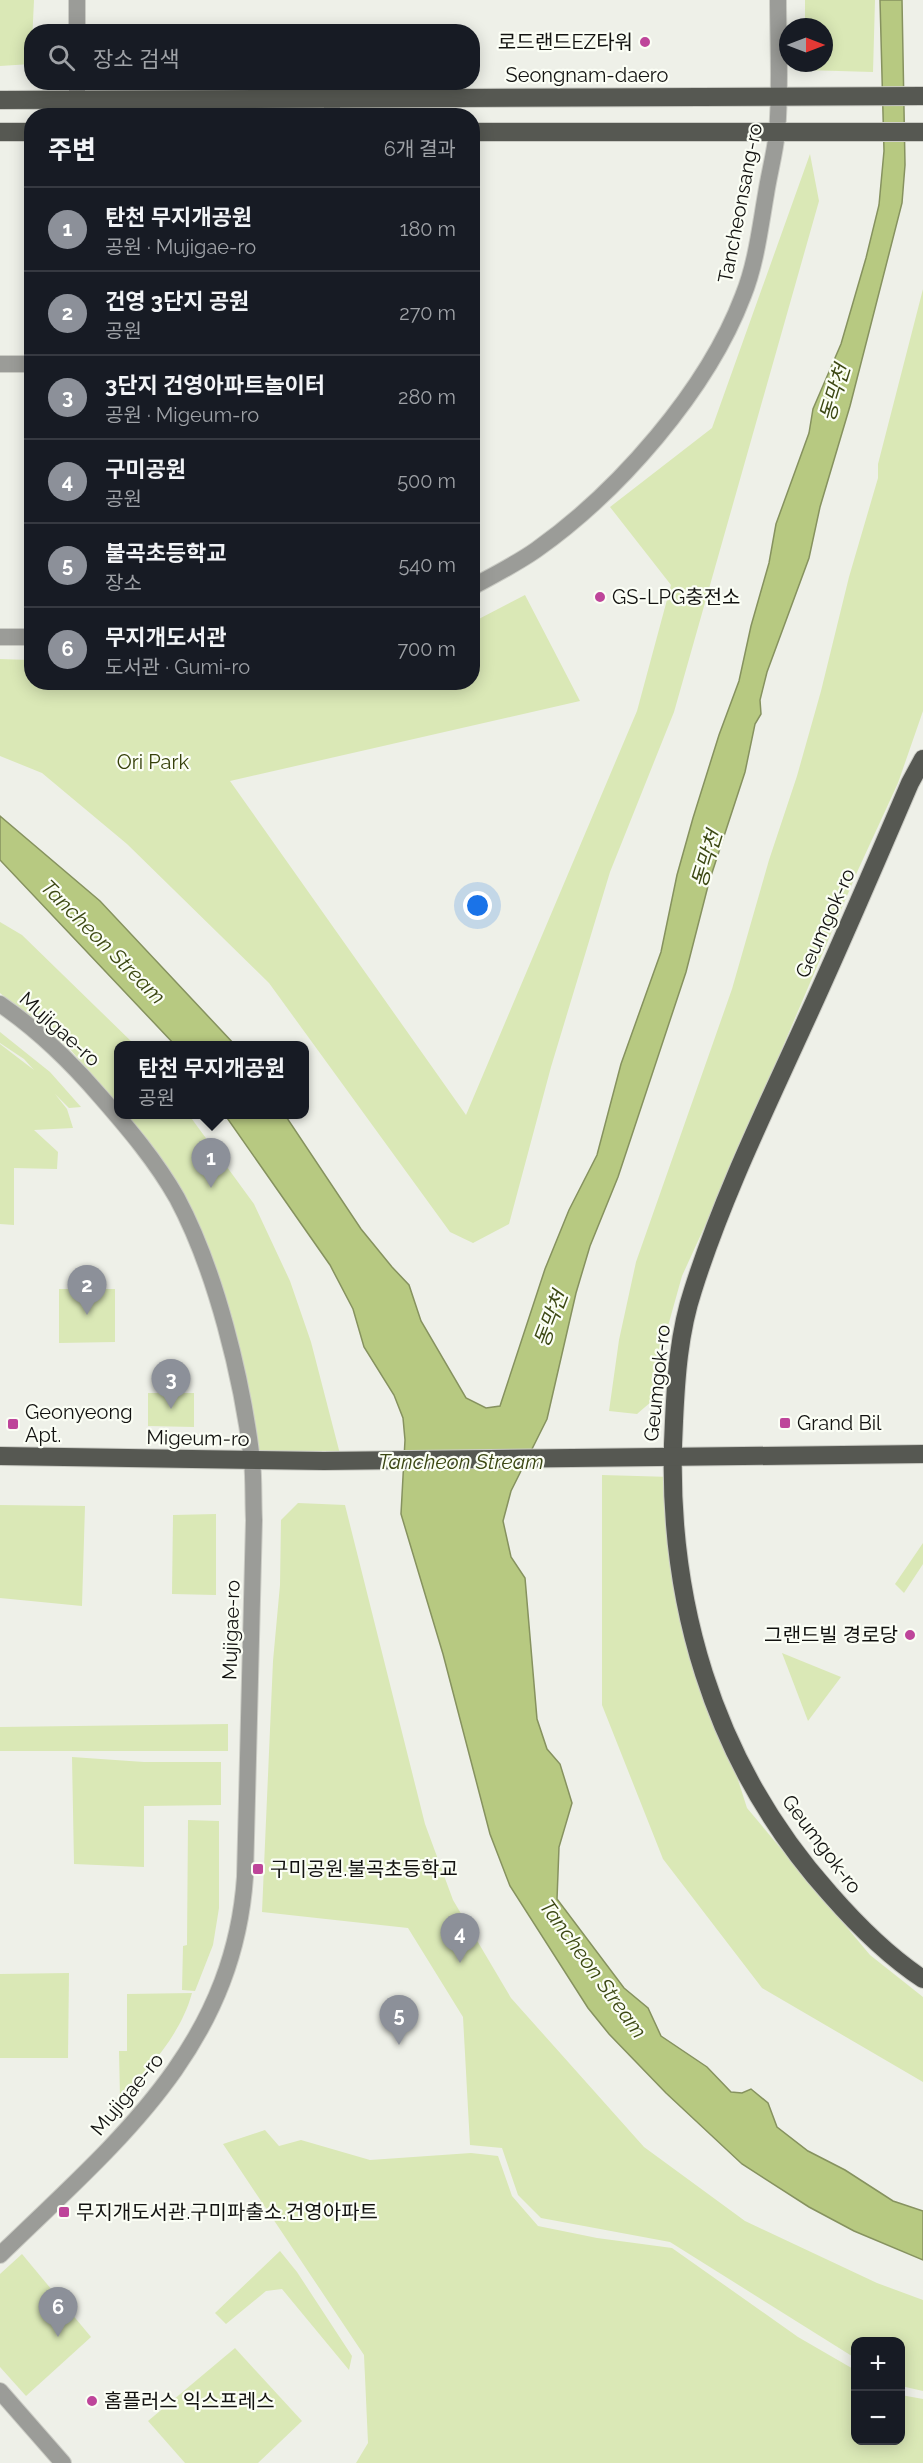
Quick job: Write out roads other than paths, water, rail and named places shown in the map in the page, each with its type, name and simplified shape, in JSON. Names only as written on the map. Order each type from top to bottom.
[{"type":"main road","name":"Seongnam-daero","points":[[0,100],[77,99],[332,107],[923,96]]},
{"type":"main road","points":[[0,132],[24,132]]},
{"type":"main road","points":[[480,132],[923,132]]},
{"type":"main road","name":"Geumgok-ro","points":[[923,759],[910,783],[761,1119],[692,1293],[676,1373],[672,1456],[673,1519],[692,1633],[707,1686],[744,1774],[778,1829],[822,1886],[857,1924],[923,1979]]},
{"type":"main road","points":[[672,1456],[923,1454]]},
{"type":"main road","name":"Migeum-ro","points":[[0,1456],[324,1461],[672,1456]]},
{"type":"street","points":[[77,0],[77,24]]},
{"type":"street","name":"Tancheonsang-ro","points":[[480,581],[537,549],[598,499],[656,437],[696,385],[722,340],[746,287],[763,213],[777,132],[778,0]]},
{"type":"street","points":[[0,364],[24,364]]},
{"type":"street","points":[[0,637],[24,637]]},
{"type":"street","name":"Mujigae-ro","points":[[0,1004],[40,1034],[114,1112]]},
{"type":"street","name":"Mujigae-ro","points":[[0,2255],[118,2140],[146,2110],[179,2066],[202,2028],[228,1966],[241,1919],[245,1877],[253,1620],[252,1461],[228,1339],[214,1288],[196,1237],[176,1197],[120,1119]]},
{"type":"street","points":[[0,2391],[63,2463]]},
{"type":"water","name":"Tancheon Stream","points":[[880,0],[902,0],[905,165],[902,203],[850,406],[820,507],[809,558],[767,672],[760,700],[761,714],[755,724],[745,772],[709,882],[686,972],[618,1177],[590,1246],[576,1293],[547,1419],[511,1491],[503,1521],[511,1557],[525,1578],[537,1719],[547,1749],[560,1764],[572,1803],[559,1847],[557,1899],[624,1988],[648,2008],[661,2036],[707,2067],[731,2092],[742,2093],[751,2089],[768,2103],[777,2127],[808,2151],[845,2170],[893,2201],[923,2211],[923,2260],[854,2231],[809,2207],[742,2164],[666,2093],[609,2034],[588,2008],[510,1886],[490,1834],[443,1654],[401,1514],[405,1440],[403,1418],[394,1395],[364,1347],[353,1309],[330,1265],[228,1119],[288,1119],[361,1229],[409,1285],[421,1321],[466,1398],[486,1408],[500,1406],[545,1269],[569,1210],[597,1155],[621,1064],[661,952],[677,875],[693,818],[739,681],[751,626],[769,563],[776,524],[809,433],[813,409],[841,344],[866,258],[879,205],[884,151]]},
{"type":"water","name":"Tancheon Stream","points":[[0,816],[100,901],[231,1041],[171,1041],[0,860]]},
{"type":"place","name":"로드랜드EZ타워","points":[[645,42]]},
{"type":"place","name":"GS-LPG충전소","points":[[600,597]]},
{"type":"place","name":"탄천 무지개공원","points":[[211,1188]]},
{"type":"place","name":"건영 3단지 공원","points":[[87,1315]]},
{"type":"place","name":"3단지 건영아파트놀이터","points":[[171,1409]]},
{"type":"place","name":"Grand Bil","points":[[785,1423]]},
{"type":"place","name":"Geonyeong Apt.","points":[[13,1424]]},
{"type":"place","name":"그랜드빌 경로당","points":[[910,1635]]},
{"type":"place","name":"구미공원.불곡초등학교","points":[[258,1869]]},
{"type":"place","name":"구미공원","points":[[460,1963]]},
{"type":"place","name":"불곡초등학교","points":[[399,2045]]},
{"type":"place","name":"무지개도서관.구미파출소.건영아파트","points":[[64,2212]]},
{"type":"place","name":"무지개도서관","points":[[58,2337]]},
{"type":"place","name":"홈플러스 익스프레스","points":[[92,2401]]},
{"type":"water label","name":"동막천","points":[[835,393]]},
{"type":"water label","name":"동막천","points":[[707,859]]},
{"type":"water label","name":"동막천","points":[[551,1319]]},
{"type":"park label","name":"Ori Park","points":[[153,762]]}]
